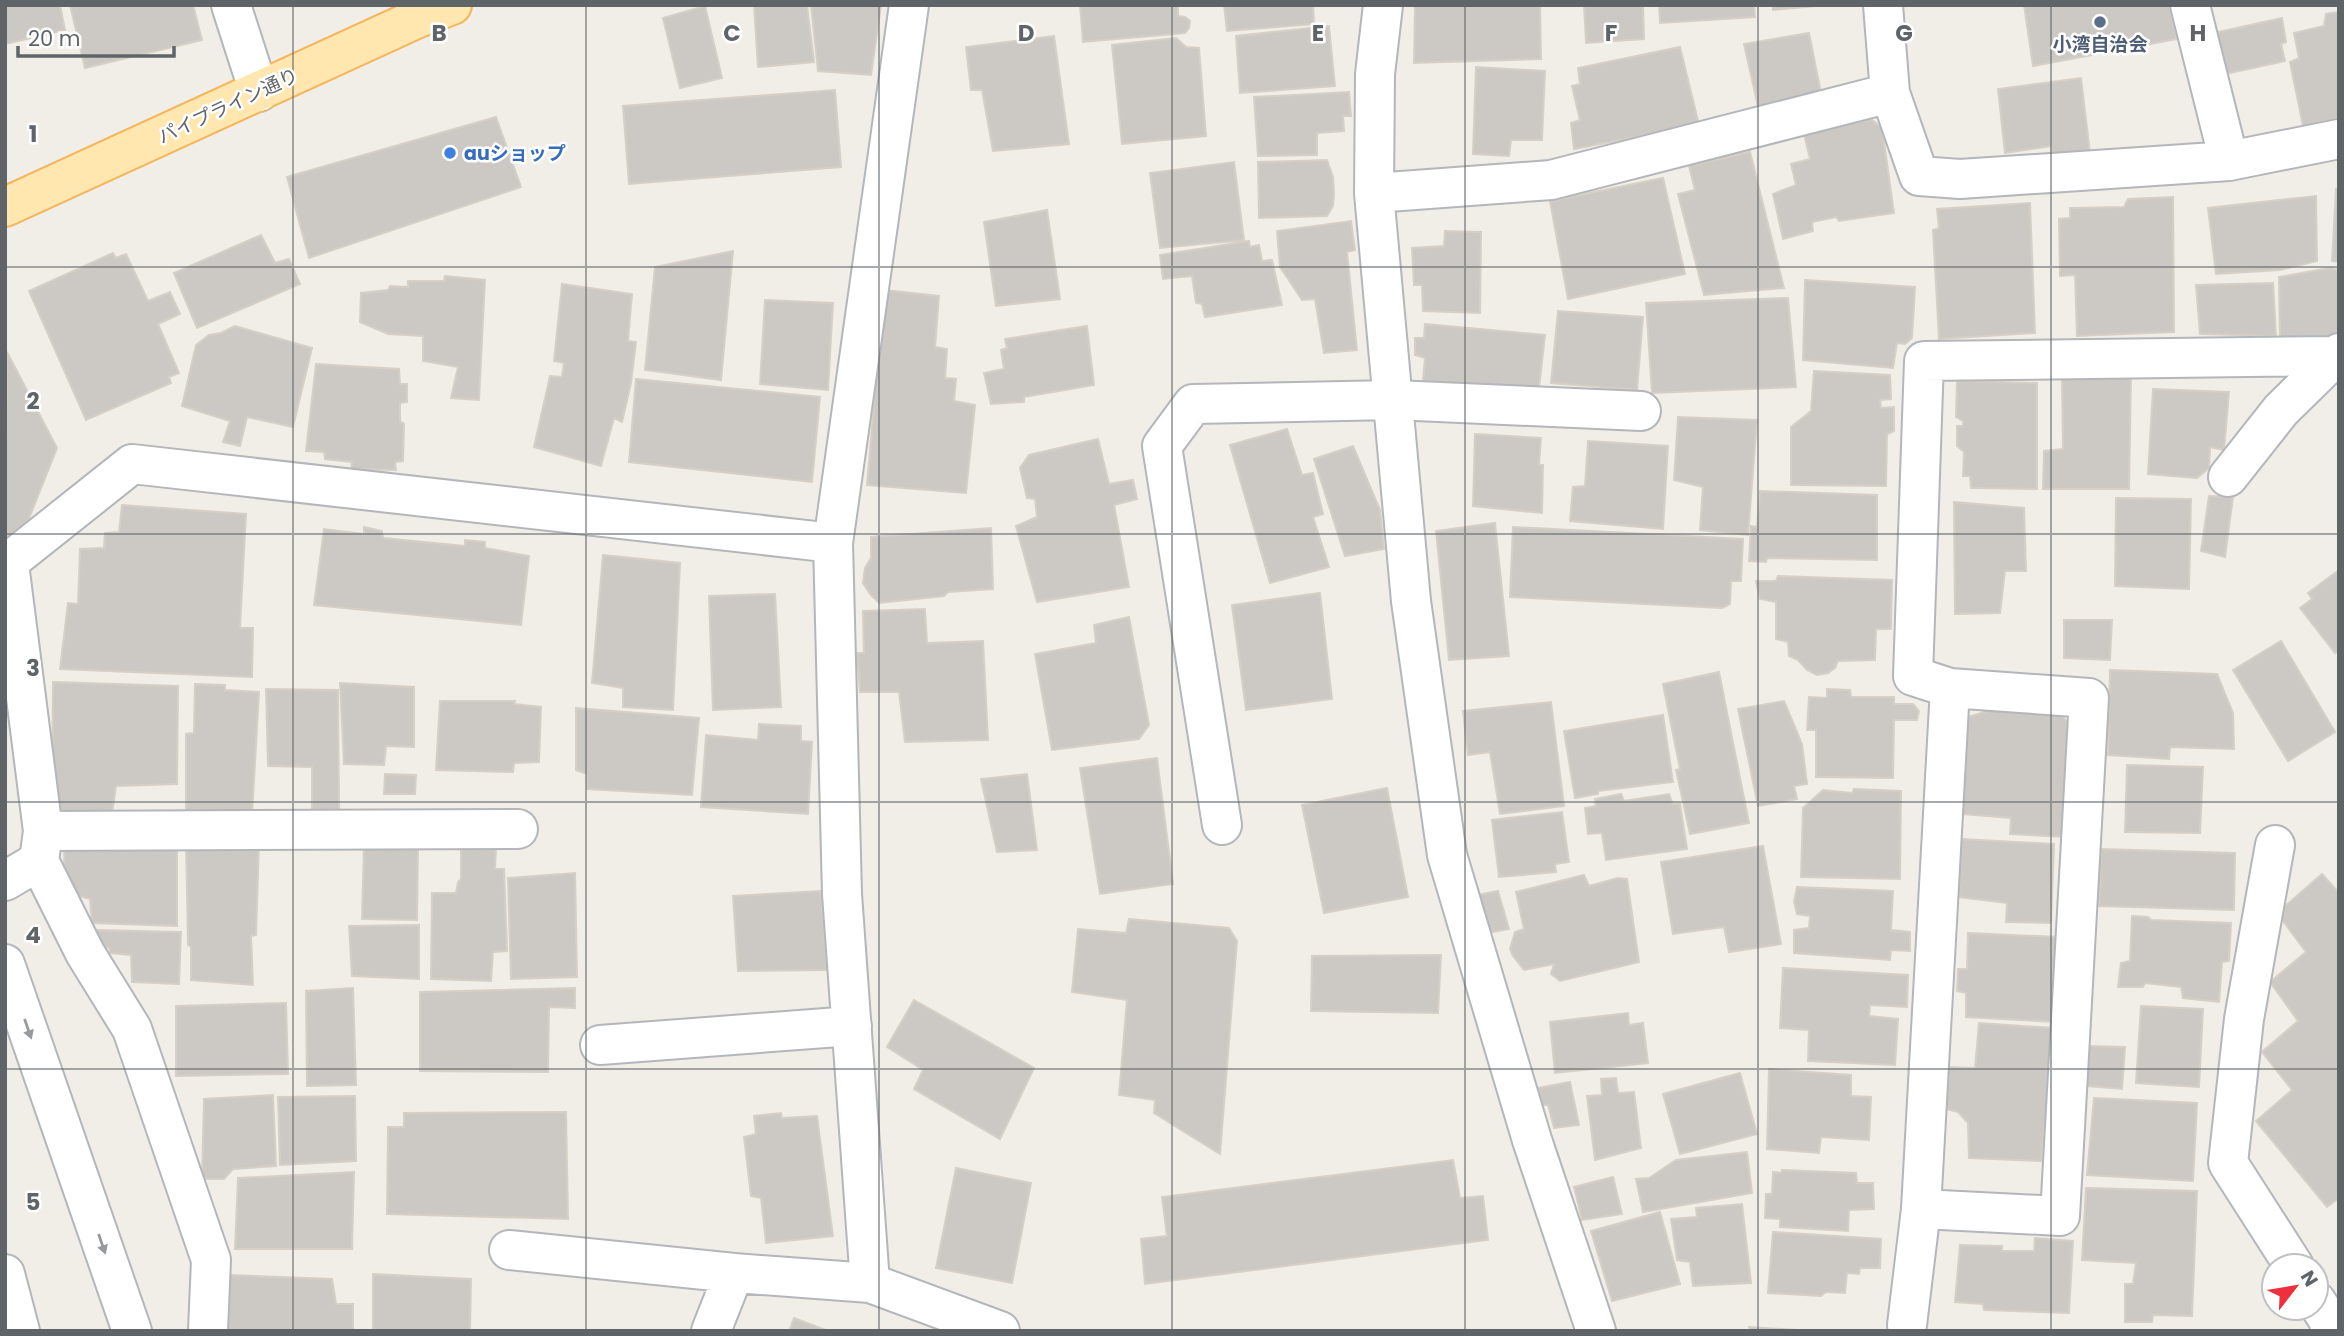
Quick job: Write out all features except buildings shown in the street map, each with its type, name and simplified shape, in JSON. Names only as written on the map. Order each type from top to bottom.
[{"type":"main road","name":"パイプライン通り","points":[[5,207],[452,5]]},
{"type":"street","points":[[231,5],[259,92]]},
{"type":"street","points":[[870,1283],[842,894],[833,543],[909,5]]},
{"type":"street","points":[[1383,5],[1375,74],[1374,193],[1411,601],[1447,855],[1532,1140],[1595,1331]]},
{"type":"street","points":[[1883,5],[1890,93],[1919,176],[1960,179],[2229,161],[2339,139]]},
{"type":"street","points":[[2190,5],[2229,161]]},
{"type":"street","points":[[1374,193],[1551,180],[1890,93]]},
{"type":"street","points":[[2228,477],[2281,410],[2337,355]]},
{"type":"street","points":[[1921,1209],[2060,1216],[2089,698],[1950,688],[1913,676],[1924,361],[2337,355]]},
{"type":"street","points":[[1222,825],[1162,446],[1193,404],[1394,400],[1641,411]]},
{"type":"street","points":[[208,1331],[211,1260],[132,1029],[85,953],[41,846],[7,564],[132,464],[833,543]]},
{"type":"street","points":[[1907,1325],[1921,1209],[1950,688]]},
{"type":"street","points":[[5,881],[41,846],[518,829]]},
{"type":"street","points":[[2275,845],[2244,1019],[2228,1163],[2285,1252]]},
{"type":"street","points":[[5,964],[132,1331]]},
{"type":"street","points":[[600,1045],[852,1026]]},
{"type":"street","points":[[509,1250],[734,1273],[870,1283],[1000,1331]]},
{"type":"street","points":[[711,1331],[734,1273]]},
{"type":"street","points":[[5,1274],[20,1331]]},
{"type":"place","name":"小湾自治会","points":[[2100,22]]},
{"type":"place","name":"auショップ","points":[[450,153]]}]
